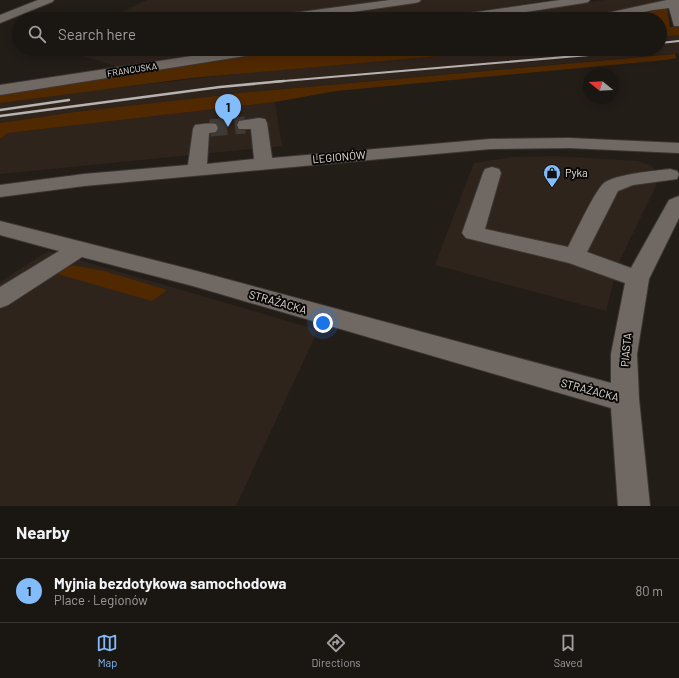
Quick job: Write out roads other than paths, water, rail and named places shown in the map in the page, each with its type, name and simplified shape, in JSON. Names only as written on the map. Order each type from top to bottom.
[{"type":"street","points":[[18,12],[48,0]]},
{"type":"street","points":[[328,12],[415,0]]},
{"type":"street","points":[[503,12],[584,0]]},
{"type":"street","points":[[627,12],[674,2],[678,23]]},
{"type":"street","points":[[0,19],[12,14]]},
{"type":"street","name":"FRANCUSKA","points":[[0,90],[219,56]]},
{"type":"street","points":[[245,124],[259,123],[264,164]]},
{"type":"street","points":[[197,170],[201,129],[210,128]]},
{"type":"street","name":"LEGIONÓW","points":[[0,191],[84,180],[490,144],[569,143],[679,148]]},
{"type":"street","name":"PIASTA","points":[[634,506],[625,399],[624,354],[637,279],[677,203],[670,175],[660,147]]},
{"type":"street","points":[[492,173],[473,232],[574,256],[637,279]]},
{"type":"street","points":[[574,256],[611,187],[629,180],[670,175]]},
{"type":"street","name":"STRAŻACKA","points":[[0,228],[200,280],[625,399]]},
{"type":"street","points":[[0,299],[79,248]]},
{"type":"tunnel","points":[[210,128],[245,125]]},
{"type":"railway","points":[[667,42],[679,41]]},
{"type":"railway","points":[[272,82],[577,56]]},
{"type":"railway","points":[[0,116],[220,87],[284,81]]},
{"type":"railway","points":[[0,110],[69,100]]},
{"type":"place","name":"Myjnia bezdotykowa samochodowa","points":[[228,127]]},
{"type":"place","name":"Pyka","points":[[552,188]]}]
